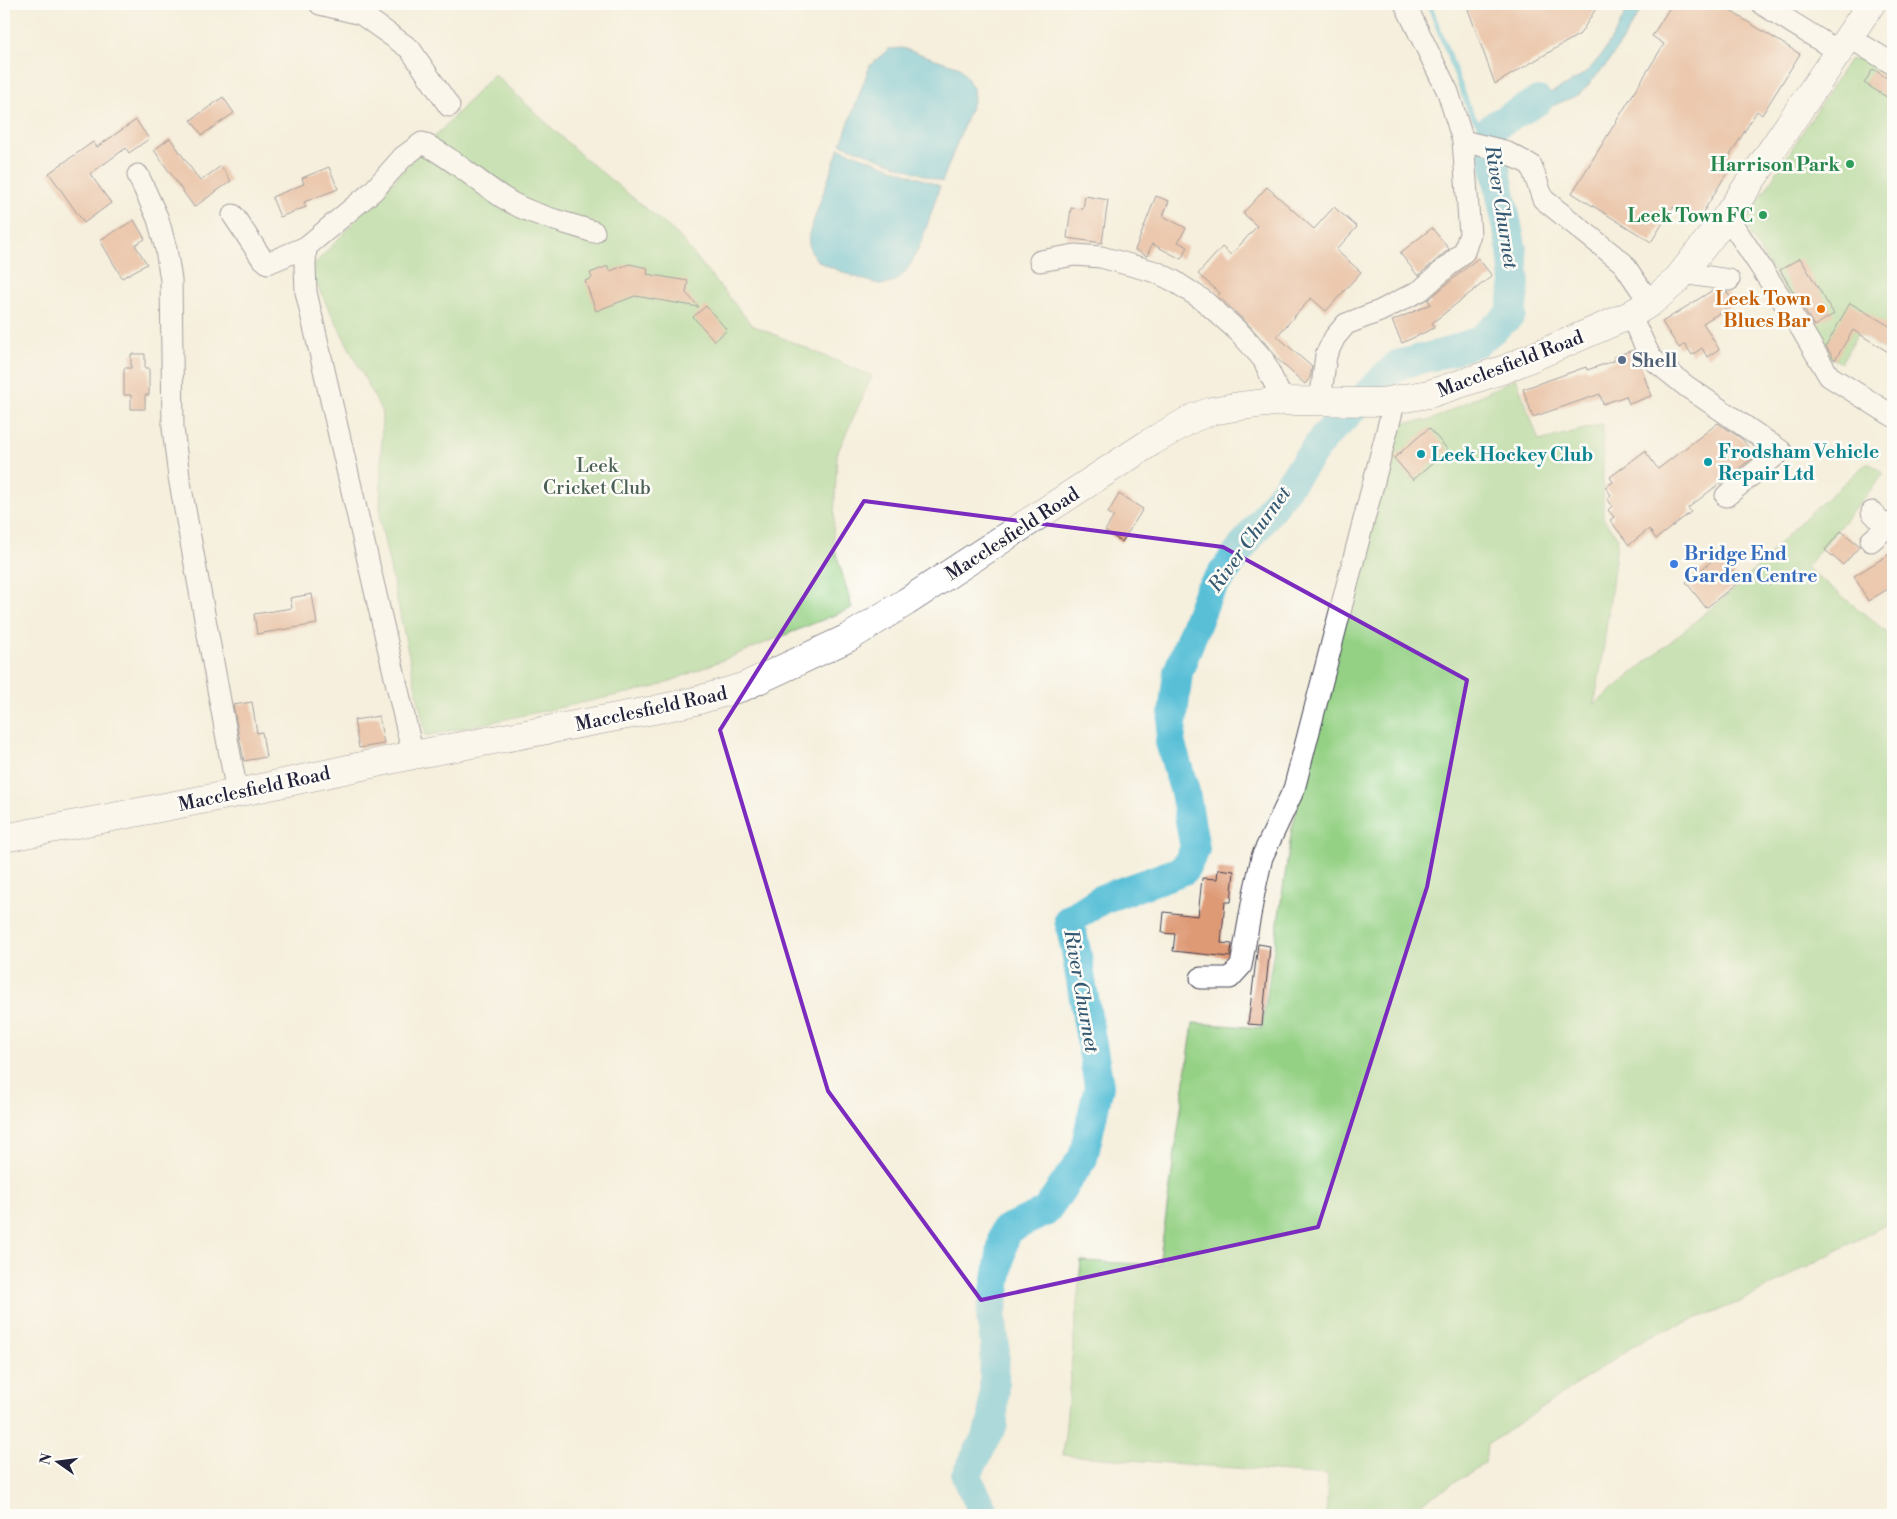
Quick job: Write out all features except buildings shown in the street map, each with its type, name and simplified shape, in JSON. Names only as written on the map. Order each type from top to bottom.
[{"type":"highway","name":"Macclesfield Road","points":[[4,838],[237,793],[413,755],[662,708],[743,688],[856,633],[1192,418],[1212,411],[1283,401],[1388,401],[1429,394],[1506,369],[1640,309],[1676,281],[1727,216],[1871,4]]},
{"type":"street","points":[[320,4],[361,14],[410,49],[449,106]]},
{"type":"street","points":[[1326,402],[1326,355],[1335,337],[1346,324],[1421,290],[1464,252],[1470,234],[1471,143],[1405,4]]},
{"type":"street","points":[[1762,4],[1844,44],[1893,64]]},
{"type":"street","points":[[233,215],[261,257],[268,262],[306,247],[373,191],[404,157],[422,142],[457,163],[485,186],[516,205],[594,232]]},
{"type":"street","points":[[1471,143],[1504,151],[1531,165],[1543,199],[1623,263],[1640,309],[1652,358],[1686,386],[1781,451],[1726,496]]},
{"type":"street","points":[[138,175],[158,219],[166,249],[171,280],[173,428],[179,477],[237,793]]},
{"type":"street","points":[[1727,216],[1802,330],[1829,376],[1893,416]]},
{"type":"street","points":[[306,247],[306,292],[413,755]]},
{"type":"street","points":[[1040,261],[1075,255],[1101,256],[1156,272],[1174,281],[1203,300],[1240,333],[1263,359],[1283,401]]},
{"type":"street","points":[[1682,273],[1729,280]]},
{"type":"street","points":[[1201,978],[1230,978],[1241,966],[1262,857],[1294,789],[1388,401]]},
{"type":"street","points":[[1872,512],[1884,530]]},
{"type":"highlighted area","points":[[864,501],[1223,547],[1467,680],[1427,887],[1318,1227],[981,1300],[828,1091],[720,730]]},
{"type":"green space","points":[[1863,58],[1893,78],[1893,355],[1858,333],[1841,363],[1822,352],[1752,238],[1746,220],[1849,60]]},
{"type":"green space","name":"Leek Cricket Club","points":[[494,74],[582,156],[677,234],[752,325],[872,376],[837,454],[833,542],[852,608],[656,687],[426,736],[380,521],[382,412],[309,270]]},
{"type":"green space","points":[[1516,378],[1539,441],[1603,424],[1603,518],[1618,538],[1601,667],[1594,705],[1745,580],[1799,523],[1868,462],[1884,474],[1806,567],[1893,637],[1893,1221],[1740,1302],[1647,1337],[1487,1445],[1485,1463],[1403,1515],[1326,1515],[1328,1475],[1063,1455],[1081,1261],[1159,1265],[1193,1023],[1262,1028],[1292,829],[1337,648],[1397,423],[1431,420]]},
{"type":"water","points":[[1631,4],[1645,4],[1608,63],[1580,94],[1511,124],[1495,119],[1577,79],[1587,71],[1606,48]]},
{"type":"water","points":[[902,48],[960,67],[973,88],[974,99],[942,182],[841,144],[870,65],[889,49]]},
{"type":"water","points":[[839,148],[940,186],[924,235],[913,260],[907,270],[891,283],[873,283],[836,269],[820,262],[810,250],[809,234]]},
{"type":"waterway","points":[[1429,4],[1470,111],[1489,140]]},
{"type":"waterway","name":"River Churnet","points":[[985,1515],[966,1476],[993,1424],[995,1346],[991,1316],[1005,1230],[1045,1212],[1083,1158],[1099,1086],[1069,920],[1102,899],[1184,870],[1195,849],[1185,792],[1170,742],[1178,672],[1208,593],[1325,436],[1397,365],[1445,353],[1479,341],[1511,314],[1515,283],[1512,250],[1490,141],[1492,127],[1538,101]]},
{"type":"place","name":"Harrison Park","points":[[1850,164]]},
{"type":"place","name":"Leek Town FC","points":[[1763,215]]},
{"type":"place","name":"Leek Town Blues Bar","points":[[1821,309]]},
{"type":"place","name":"Shell","points":[[1622,360]]},
{"type":"place","name":"Leek Hockey Club","points":[[1421,454]]},
{"type":"place","name":"Frodsham Vehicle Repair Ltd","points":[[1708,462]]},
{"type":"place","name":"Bridge End Garden Centre","points":[[1674,564]]}]
